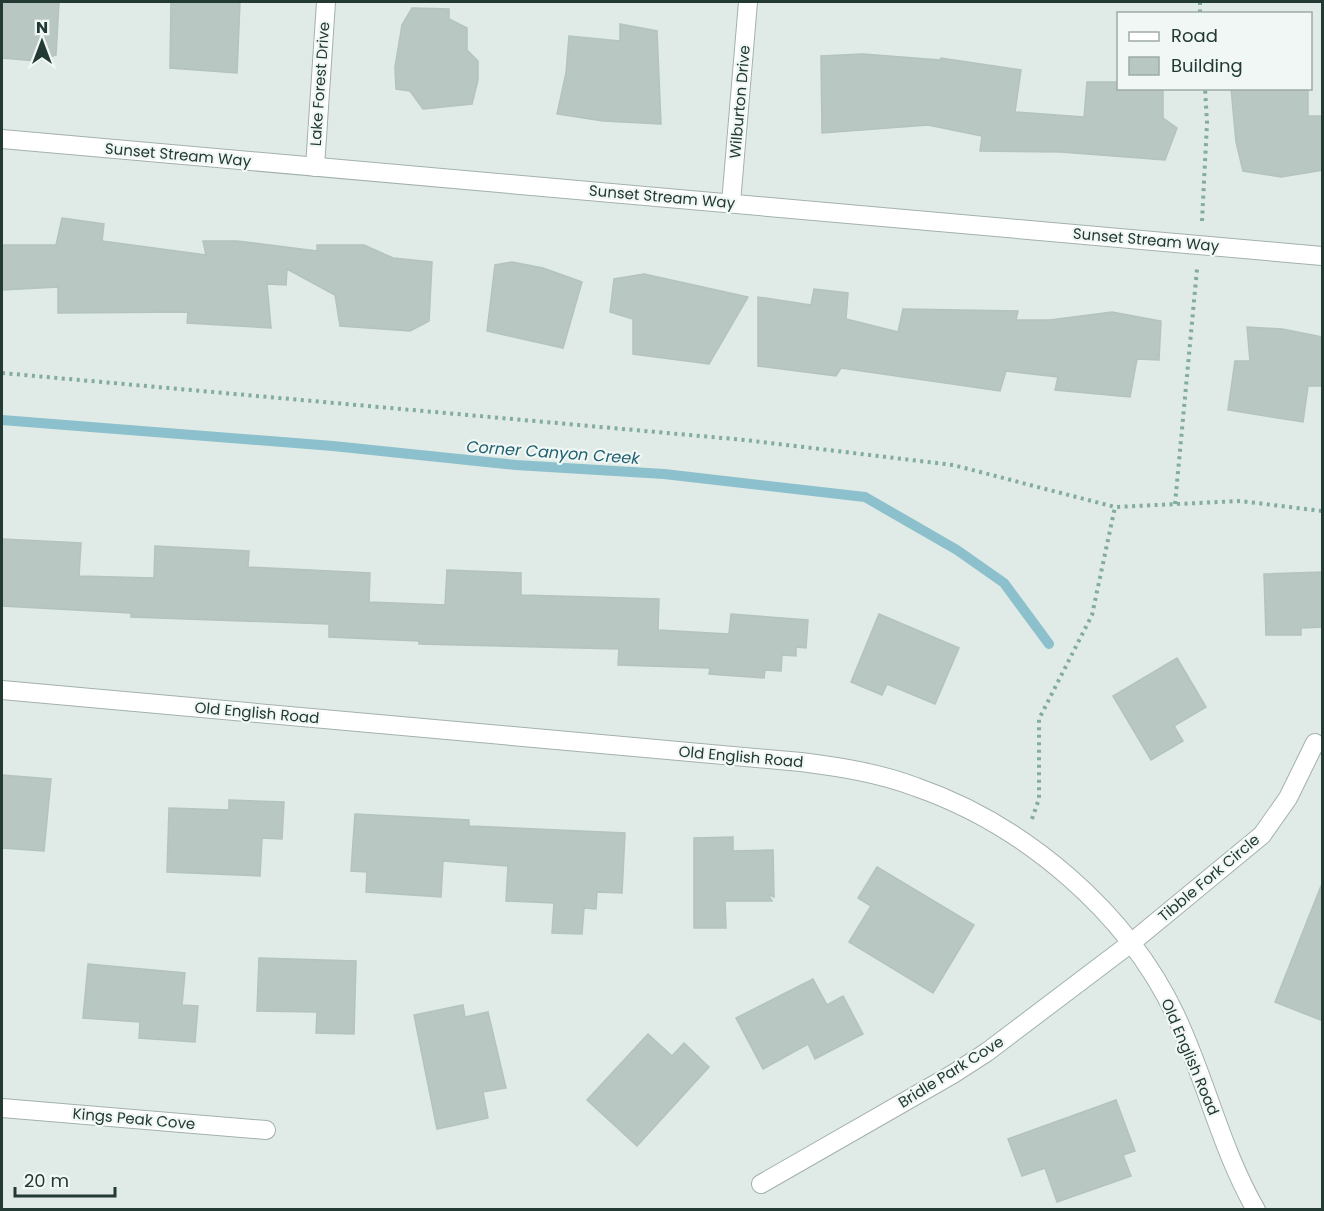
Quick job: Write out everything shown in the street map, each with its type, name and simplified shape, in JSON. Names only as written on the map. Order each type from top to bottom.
[{"type":"street","name":"Lake Forest Drive","points":[[315,167],[326,2]]},
{"type":"street","name":"Wilburton Drive","points":[[731,203],[748,2]]},
{"type":"street","name":"Sunset Stream Way","points":[[2,139],[1323,255]]},
{"type":"street","name":"Old English Road","points":[[2,690],[839,767],[878,775],[944,798],[1023,842],[1088,896],[1131,943],[1176,1016],[1226,1148],[1256,1209]]},
{"type":"street","name":"Tibble Fork Circle","points":[[1131,943],[1262,835],[1288,798],[1315,743]]},
{"type":"street","name":"Bridle Park Cove","points":[[761,1184],[953,1074],[987,1052],[1131,943]]},
{"type":"street","name":"Kings Peak Cove","points":[[2,1108],[266,1130]]},
{"type":"path","points":[[1202,225],[1207,156],[1205,90]]},
{"type":"path","points":[[1175,504],[1197,266]]},
{"type":"path","points":[[2,373],[745,440],[860,453],[953,465],[1115,507],[1240,501],[1323,511]]},
{"type":"path","points":[[1023,842],[1039,799],[1039,719],[1092,615],[1115,507]]},
{"type":"building","points":[[2,2],[59,2],[56,55],[38,61],[2,58]]},
{"type":"building","points":[[171,2],[240,2],[237,73],[170,68]]},
{"type":"building","points":[[412,8],[449,9],[449,19],[467,28],[467,50],[478,61],[478,80],[472,104],[423,109],[410,91],[396,89],[395,67],[402,25]]},
{"type":"building","points":[[620,24],[657,31],[661,124],[603,121],[557,114],[566,73],[569,36],[620,41]]},
{"type":"building","points":[[863,54],[940,60],[941,58],[1021,70],[1015,112],[1084,117],[1087,82],[1117,82],[1117,90],[1163,90],[1163,118],[1177,128],[1165,160],[1061,152],[980,151],[982,136],[928,125],[822,133],[821,56]]},
{"type":"building","points":[[1231,90],[1308,90],[1308,116],[1323,116],[1323,170],[1281,177],[1243,171],[1236,142]]},
{"type":"building","points":[[62,218],[104,224],[102,241],[206,255],[203,241],[237,241],[317,251],[317,245],[364,245],[393,258],[432,262],[429,321],[410,331],[340,326],[335,295],[287,269],[286,285],[267,284],[271,328],[187,323],[188,312],[58,313],[58,287],[2,290],[2,245],[56,245]]},
{"type":"building","points":[[512,262],[543,268],[582,282],[563,348],[487,331],[495,265]]},
{"type":"building","points":[[644,274],[748,297],[709,364],[633,354],[633,319],[610,312],[614,279]]},
{"type":"building","points":[[814,289],[848,293],[846,319],[898,332],[903,309],[1018,311],[1016,320],[1050,320],[1112,312],[1161,321],[1159,360],[1137,359],[1130,397],[1055,390],[1058,377],[1006,371],[1000,391],[841,368],[836,376],[758,366],[758,297],[811,305]]},
{"type":"building","points":[[1247,327],[1282,329],[1323,337],[1323,386],[1308,386],[1303,422],[1228,410],[1235,361],[1250,361]]},
{"type":"building","points":[[2,539],[81,543],[79,576],[154,578],[155,546],[249,551],[248,567],[370,573],[369,602],[445,605],[447,570],[521,573],[521,595],[659,599],[658,630],[729,634],[731,614],[808,620],[806,648],[796,647],[796,656],[782,655],[781,671],[765,670],[764,678],[709,674],[710,668],[618,665],[619,649],[419,644],[419,641],[329,637],[329,624],[131,617],[131,613],[2,606]]},
{"type":"building","points":[[1323,572],[1323,627],[1301,628],[1301,635],[1266,635],[1264,574]]},
{"type":"building","points":[[879,614],[959,648],[935,704],[887,684],[882,695],[851,682]]},
{"type":"building","points":[[1177,658],[1206,707],[1174,726],[1183,741],[1151,760],[1113,696]]},
{"type":"building","points":[[2,775],[51,779],[44,851],[2,848]]},
{"type":"building","points":[[229,800],[284,802],[282,839],[262,838],[260,876],[167,872],[169,808],[229,810]]},
{"type":"building","points":[[355,814],[469,820],[469,826],[625,833],[622,893],[597,892],[596,909],[584,908],[582,934],[552,933],[554,903],[506,901],[508,866],[443,861],[441,897],[366,892],[367,872],[351,871]]},
{"type":"building","points":[[733,837],[733,851],[773,850],[774,897],[768,894],[772,901],[725,901],[726,928],[694,928],[694,838]]},
{"type":"building","points":[[877,867],[974,925],[933,993],[849,942],[871,906],[858,898]]},
{"type":"building","points":[[1321,886],[1323,886],[1323,1021],[1275,1002]]},
{"type":"building","points":[[259,958],[356,961],[354,1034],[316,1033],[317,1012],[257,1011]]},
{"type":"building","points":[[88,964],[185,973],[182,1005],[198,1006],[195,1042],[139,1038],[140,1022],[83,1018]]},
{"type":"building","points":[[813,979],[827,1005],[843,996],[863,1034],[815,1059],[808,1044],[763,1069],[736,1018]]},
{"type":"building","points":[[463,1005],[465,1017],[488,1012],[506,1088],[483,1092],[488,1118],[437,1129],[414,1015]]},
{"type":"building","points":[[648,1034],[672,1056],[684,1043],[709,1067],[637,1146],[587,1100]]},
{"type":"building","points":[[1116,1100],[1135,1151],[1123,1155],[1131,1176],[1057,1202],[1045,1168],[1022,1176],[1008,1139]]},
{"type":"waterway","name":"Corner Canyon Creek","points":[[2,420],[333,446],[516,465],[664,474],[865,497],[957,550],[1004,583],[1049,644]]}]
